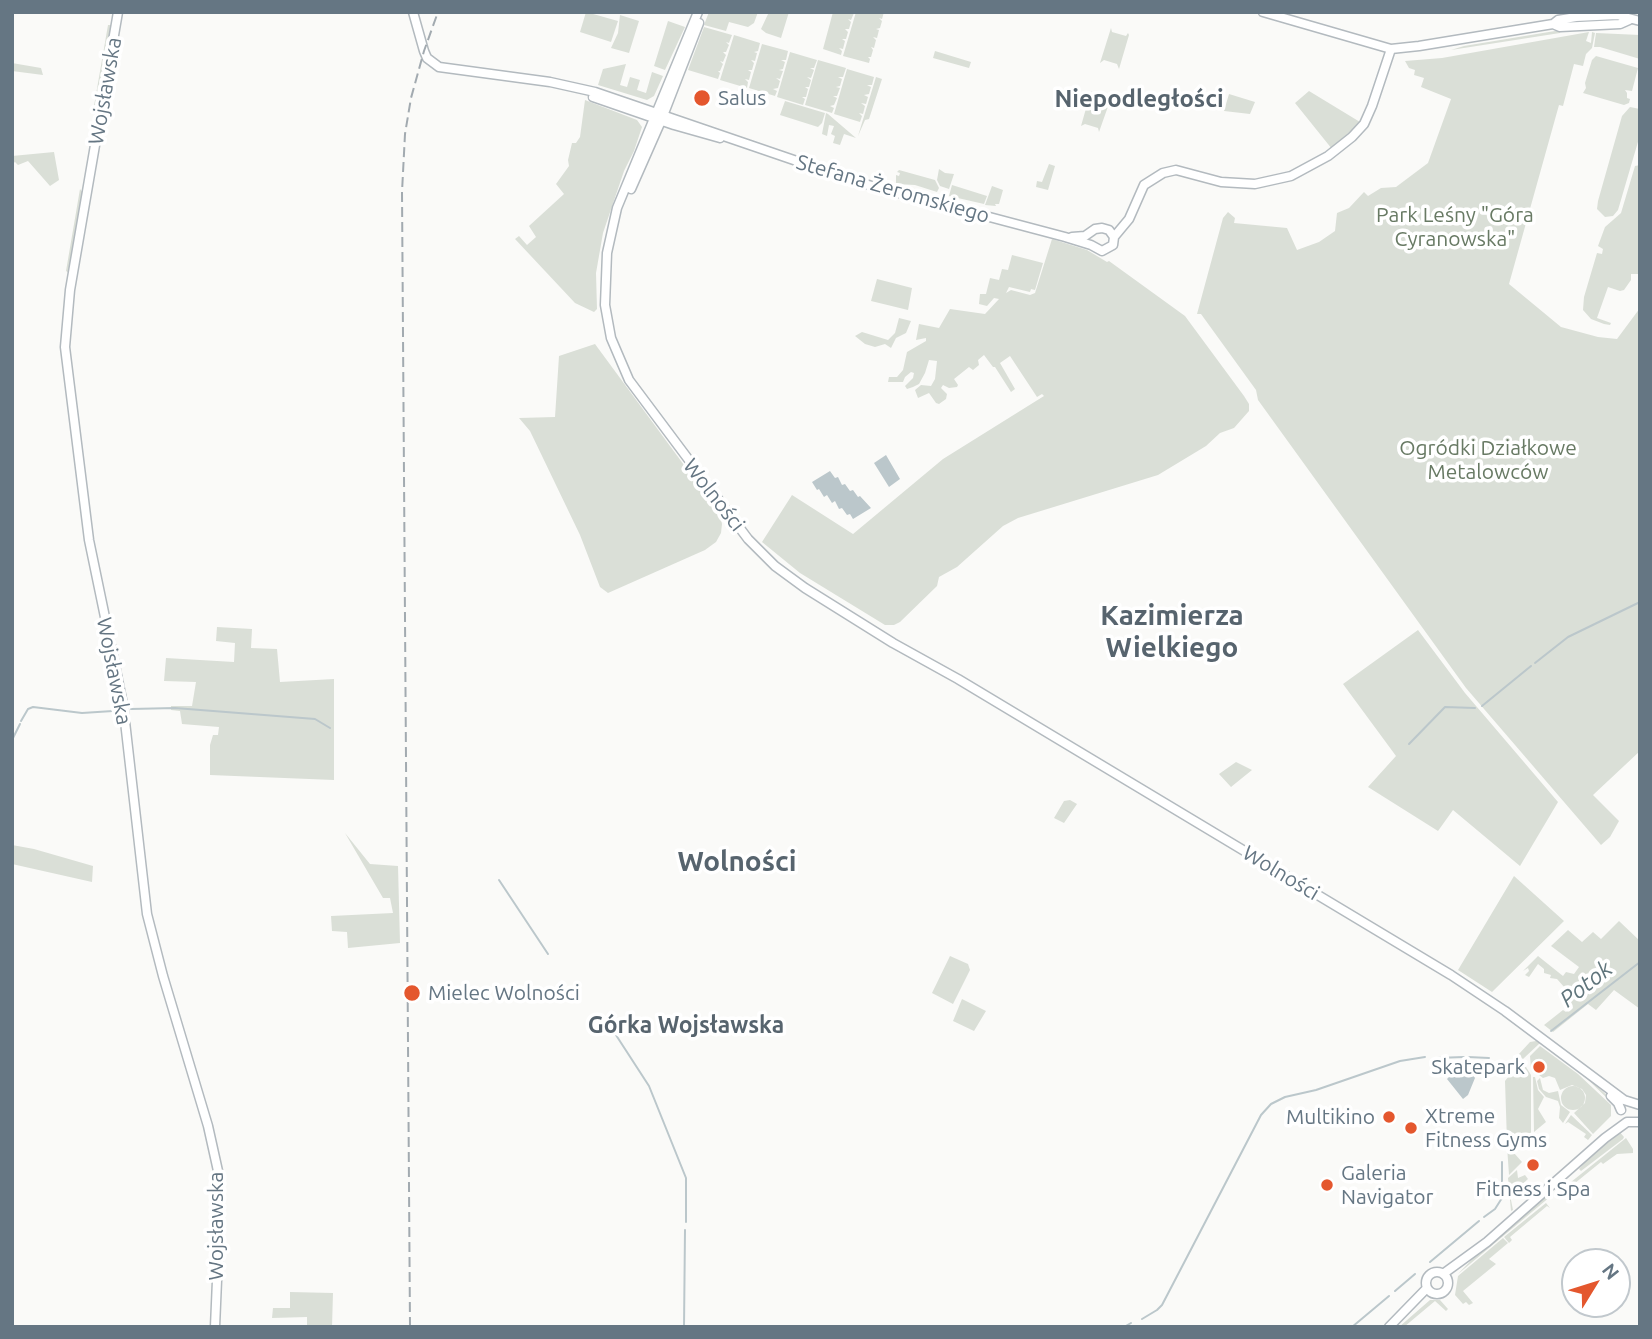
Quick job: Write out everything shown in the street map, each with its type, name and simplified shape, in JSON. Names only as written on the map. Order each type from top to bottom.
[{"type":"street","name":"Wojsławska","points":[[118,12],[69,290],[65,333],[66,368],[89,540],[123,704],[147,915],[208,1126],[218,1171],[215,1327]]},
{"type":"street","name":"Stefana Żeromskiego","points":[[412,12],[427,58],[439,67],[550,82],[577,89],[716,138],[723,137],[861,183],[1091,245]]},
{"type":"street","name":"Wolności","points":[[700,12],[613,226],[605,272],[607,321],[622,367],[637,392],[748,539],[785,573],[870,627],[933,661],[958,680],[1451,975],[1505,1011],[1594,1079],[1618,1103],[1623,1116]]},
{"type":"street","points":[[1263,12],[1391,48],[1419,46],[1589,16],[1621,16],[1640,21]]},
{"type":"street","points":[[1112,233],[1100,228],[1089,234],[1089,241],[1098,250],[1105,250],[1113,245],[1112,233],[1133,209],[1144,185],[1163,173],[1176,170],[1221,182],[1255,184],[1292,176],[1318,163],[1341,147],[1364,124],[1391,48]]},
{"type":"street","name":"Stefana Żeromskiego","points":[[1065,237],[1082,237],[1089,234]]},
{"type":"street","name":"Wolności","points":[[1594,1079],[1636,1103]]},
{"type":"street","points":[[1446,1277],[1605,1138],[1636,1103]]},
{"type":"street","points":[[1623,1116],[1639,1121]]},
{"type":"street","points":[[1437,1272],[1446,1277],[1448,1287],[1442,1293],[1429,1290],[1426,1281],[1429,1275],[1437,1272]]},
{"type":"street","points":[[1389,1327],[1429,1290]]},
{"type":"green space","points":[[586,12],[618,21],[611,42],[580,32]]},
{"type":"green space","points":[[709,12],[758,12],[754,23],[748,27],[729,22],[726,31],[704,25]]},
{"type":"green space","points":[[769,12],[789,12],[781,38],[761,29]]},
{"type":"green space","points":[[833,12],[854,13],[851,20],[848,19],[851,22],[849,29],[845,29],[848,32],[846,39],[842,39],[845,41],[843,49],[839,48],[841,55],[823,49]]},
{"type":"green space","points":[[856,12],[884,12],[882,19],[879,18],[882,21],[880,28],[876,29],[879,30],[877,38],[873,37],[876,40],[874,48],[871,47],[873,50],[871,57],[868,57],[869,63],[843,56]]},
{"type":"green space","points":[[620,15],[639,21],[629,53],[611,48],[618,33]]},
{"type":"green space","points":[[668,21],[685,27],[665,70],[654,66]]},
{"type":"green space","points":[[108,25],[112,25],[99,103],[94,106]]},
{"type":"green space","points":[[704,27],[732,35],[729,43],[726,42],[729,45],[726,52],[723,52],[726,55],[723,62],[720,61],[723,64],[718,71],[718,79],[688,70]]},
{"type":"green space","points":[[1111,28],[1112,32],[1129,35],[1119,69],[1117,64],[1104,60],[1100,63]]},
{"type":"green space","points":[[1561,30],[1560,33],[1451,50],[1464,46]]},
{"type":"green space","name":"Ogródki Działkowe Metalowców","points":[[1589,32],[1586,41],[1591,43],[1592,32],[1595,33],[1592,48],[1586,54],[1583,66],[1574,64],[1563,106],[1559,105],[1509,284],[1561,327],[1598,337],[1617,339],[1640,308],[1640,751],[1593,795],[1619,821],[1610,837],[1601,845],[1466,688],[1258,400],[1256,390],[1201,314],[1197,314],[1223,218],[1228,212],[1235,218],[1234,223],[1287,228],[1297,250],[1319,242],[1335,231],[1337,213],[1349,208],[1364,192],[1368,196],[1381,188],[1396,187],[1428,163],[1451,99],[1421,87],[1424,78],[1414,75],[1415,70],[1409,68],[1405,61],[1442,58]]},
{"type":"green space","points":[[1596,33],[1640,35],[1640,59],[1594,47]]},
{"type":"green space","points":[[734,35],[760,43],[758,51],[754,52],[757,53],[755,61],[751,60],[754,63],[752,70],[748,70],[751,72],[749,80],[745,79],[748,82],[747,88],[720,80]]},
{"type":"green space","points":[[762,44],[788,51],[786,60],[781,60],[785,62],[783,69],[779,70],[783,71],[780,79],[776,78],[780,81],[778,88],[773,89],[777,91],[775,96],[749,88]]},
{"type":"green space","points":[[935,51],[971,62],[969,68],[933,58]]},
{"type":"green space","points":[[790,52],[817,60],[814,68],[810,68],[814,70],[811,78],[807,77],[811,80],[809,87],[805,87],[808,89],[806,97],[802,97],[805,99],[803,105],[777,97]]},
{"type":"green space","points":[[1596,56],[1638,68],[1632,91],[1625,90],[1627,98],[1630,99],[1629,103],[1624,105],[1583,93],[1592,60]]},
{"type":"green space","points":[[818,60],[846,68],[843,77],[838,77],[842,79],[840,86],[836,87],[840,88],[837,96],[833,96],[837,98],[834,105],[830,106],[834,108],[832,113],[805,105]]},
{"type":"green space","points":[[12,63],[41,68],[43,75],[12,71]]},
{"type":"green space","points":[[626,64],[620,85],[627,87],[630,77],[640,80],[637,90],[646,93],[652,72],[663,76],[654,96],[647,100],[598,85],[603,69]]},
{"type":"green space","points":[[847,69],[874,77],[872,85],[867,85],[871,87],[869,94],[864,95],[868,97],[866,104],[861,103],[865,106],[863,114],[859,113],[862,116],[860,122],[834,114]]},
{"type":"green space","points":[[876,77],[882,79],[869,119],[865,120],[858,136]]},
{"type":"green space","points":[[1091,91],[1093,95],[1111,98],[1099,132],[1098,128],[1085,124],[1081,126]]},
{"type":"green space","points":[[1309,91],[1360,122],[1332,149],[1295,103]]},
{"type":"green space","points":[[1229,94],[1255,102],[1250,114],[1224,111]]},
{"type":"green space","points":[[585,100],[637,120],[642,127],[603,233],[596,273],[597,309],[594,312],[575,303],[515,239],[519,236],[527,245],[536,237],[529,226],[564,194],[556,184],[569,166],[572,143],[576,143],[580,137]]},
{"type":"green space","points":[[785,101],[825,113],[822,123],[818,127],[780,115]]},
{"type":"green space","points":[[1630,107],[1640,109],[1640,135],[1618,210],[1613,216],[1605,217],[1597,209],[1598,201],[1622,116]]},
{"type":"green space","points":[[826,113],[856,138],[844,134],[840,145],[833,143],[835,136],[831,134],[834,126],[829,125],[827,136],[822,134]]},
{"type":"green space","points":[[54,152],[59,180],[50,186],[28,161],[12,164],[12,156]]},
{"type":"green space","points":[[1049,164],[1055,166],[1048,190],[1036,187],[1037,181],[1042,182]]},
{"type":"green space","points":[[1640,165],[1640,274],[1631,274],[1631,280],[1624,290],[1608,287],[1597,318],[1611,323],[1604,324],[1591,319],[1583,310],[1584,297],[1597,253],[1602,254],[1603,249],[1598,246],[1605,227],[1621,213],[1635,166]]},
{"type":"green space","points":[[939,169],[954,174],[949,189],[940,186],[937,180]]},
{"type":"green space","points":[[899,170],[935,180],[939,188],[937,192],[915,185],[896,184]]},
{"type":"green space","points":[[952,185],[987,196],[984,204],[949,196]]},
{"type":"green space","points":[[992,186],[1003,190],[996,206],[985,205]]},
{"type":"green space","points":[[80,189],[83,193],[69,273],[66,271]]},
{"type":"green space","points":[[1052,239],[1087,250],[1109,261],[1185,316],[1244,396],[1249,404],[1249,411],[1234,428],[1220,433],[1206,446],[1158,475],[1018,518],[1003,526],[957,567],[939,577],[937,586],[900,622],[885,625],[800,573],[762,542],[792,495],[853,534],[943,459],[1044,396],[1042,394],[1037,397],[1010,356],[1000,363],[1015,389],[1011,392],[984,355],[973,370],[969,367],[954,379],[957,387],[949,388],[943,385],[941,388],[947,394],[946,399],[939,404],[929,393],[918,398],[915,390],[921,385],[931,386],[935,379],[937,361],[929,360],[919,384],[913,387],[907,389],[905,386],[913,378],[914,373],[911,372],[903,382],[888,382],[889,377],[897,377],[903,370],[907,352],[926,341],[926,338],[916,340],[919,324],[939,328],[950,309],[985,314],[999,299],[994,298],[987,306],[979,304],[980,294],[986,294],[990,278],[999,280],[1002,269],[1008,270],[1012,255],[1043,263],[1035,290],[1031,289],[1030,292],[1009,287],[1006,293],[1011,290],[1030,295],[1035,293]]},
{"type":"green space","points":[[877,279],[912,288],[908,310],[871,301]]},
{"type":"green space","points":[[899,318],[911,321],[906,333],[896,338],[891,348],[885,344],[875,347],[865,344],[855,336],[862,332],[888,340],[895,333]]},
{"type":"green space","points":[[595,344],[720,514],[722,524],[716,542],[705,550],[608,593],[600,587],[580,535],[530,431],[519,418],[555,417],[559,356]]},
{"type":"green space","points":[[217,627],[252,629],[251,648],[277,649],[280,682],[334,679],[334,780],[210,775],[210,745],[213,735],[218,735],[219,727],[182,724],[180,711],[171,710],[171,706],[192,706],[196,682],[164,681],[166,658],[234,662],[235,643],[216,641]]},
{"type":"green space","points":[[1418,630],[1465,693],[1558,802],[1520,866],[1453,810],[1438,831],[1368,787],[1396,756],[1343,684]]},
{"type":"green space","points":[[1236,762],[1252,770],[1231,787],[1219,774]]},
{"type":"green space","points":[[1070,800],[1077,804],[1064,823],[1054,818],[1064,801]]},
{"type":"green space","points":[[345,833],[370,864],[398,866],[400,943],[348,948],[347,932],[332,931],[331,916],[393,913],[390,898],[383,898]]},
{"type":"green space","points":[[12,845],[93,866],[92,882],[12,864]]},
{"type":"green space","points":[[1514,876],[1564,921],[1492,992],[1458,970]]},
{"type":"green space","points":[[1619,921],[1640,941],[1640,1009],[1614,990],[1596,1010],[1588,1004],[1553,1032],[1544,1025],[1563,1010],[1568,1010],[1566,1004],[1573,997],[1573,992],[1557,979],[1550,978],[1551,975],[1544,973],[1544,969],[1538,964],[1529,977],[1525,975],[1529,971],[1528,968],[1523,971],[1538,956],[1563,976],[1566,972],[1574,974],[1579,967],[1551,946],[1568,930],[1582,942],[1593,932],[1601,939]]},
{"type":"green space","points":[[950,956],[968,964],[970,970],[953,1004],[932,993]]},
{"type":"green space","points":[[962,999],[986,1011],[974,1031],[953,1021]]},
{"type":"green space","points":[[1541,1041],[1585,1075],[1612,1100],[1611,1102],[1581,1073],[1540,1043],[1523,1059],[1518,1055],[1530,1042]]},
{"type":"green space","points":[[1540,1046],[1578,1074],[1611,1105],[1611,1116],[1593,1134],[1574,1113],[1585,1103],[1586,1095],[1582,1089],[1572,1085],[1560,1090],[1555,1078],[1543,1078],[1531,1069],[1530,1056]]},
{"type":"green space","points":[[1520,1067],[1526,1067],[1531,1075],[1531,1133],[1522,1143],[1509,1143],[1505,1081]]},
{"type":"green space","points":[[1533,1077],[1544,1097],[1538,1109],[1546,1122],[1534,1132]]},
{"type":"green space","points":[[1540,1078],[1543,1090],[1549,1093],[1558,1091],[1561,1105],[1570,1112],[1563,1123],[1559,1118],[1558,1101],[1546,1097],[1539,1089],[1537,1081]]},
{"type":"green space","points":[[1573,1086],[1584,1093],[1585,1098],[1578,1109],[1573,1110],[1562,1103],[1561,1098],[1568,1087]]},
{"type":"green space","points":[[1571,1115],[1592,1135],[1588,1140],[1584,1137],[1586,1134],[1568,1122],[1565,1124]]},
{"type":"green space","points":[[1618,1130],[1623,1139],[1581,1171],[1579,1169],[1590,1156]]},
{"type":"green space","points":[[1626,1138],[1633,1153],[1617,1154],[1603,1164],[1601,1162],[1564,1192],[1565,1195],[1561,1190]]},
{"type":"green space","points":[[1507,1146],[1520,1147],[1514,1153],[1522,1162],[1509,1175]]},
{"type":"green space","points":[[1517,1170],[1518,1178],[1525,1175],[1528,1179],[1518,1188],[1516,1185],[1513,1188],[1515,1191],[1510,1195],[1511,1211],[1508,1178]]},
{"type":"green space","points":[[1547,1195],[1551,1196],[1458,1274],[1480,1251]]},
{"type":"green space","points":[[1546,1203],[1550,1208],[1547,1206],[1510,1237],[1512,1240],[1509,1243],[1504,1237]]},
{"type":"green space","points":[[1503,1238],[1508,1243],[1489,1259],[1496,1264],[1463,1291],[1473,1303],[1463,1304],[1455,1295],[1458,1276]]},
{"type":"green space","points":[[290,1292],[333,1293],[332,1327],[307,1327],[307,1317],[272,1318],[273,1308],[290,1308]]},
{"type":"green space","points":[[1430,1300],[1440,1300],[1448,1309],[1446,1311],[1435,1301],[1404,1327],[1399,1327]]},
{"type":"shaded area","points":[[886,455],[900,479],[889,487],[874,463]]},
{"type":"shaded area","points":[[830,471],[835,478],[838,477],[842,485],[845,484],[850,491],[853,490],[871,508],[853,519],[842,508],[839,509],[835,501],[832,503],[827,495],[824,497],[812,482]]},
{"type":"shaded area","points":[[1451,1075],[1473,1075],[1475,1078],[1468,1095],[1463,1099],[1447,1079]]},
{"type":"waterway","points":[[1535,663],[1568,637],[1640,602]]},
{"type":"waterway","points":[[1482,706],[1531,666]]},
{"type":"waterway","points":[[21,721],[28,709],[33,707],[82,713],[113,711]]},
{"type":"waterway","points":[[1409,744],[1445,707],[1475,708]]},
{"type":"waterway","points":[[131,709],[175,708],[315,719],[330,728]]},
{"type":"waterway","points":[[12,740],[20,724]]},
{"type":"waterway","points":[[499,880],[548,954]]},
{"type":"waterway","name":"Potok","points":[[1551,1031],[1640,962]]},
{"type":"waterway","points":[[614,1032],[649,1086],[686,1178],[686,1222]]},
{"type":"waterway","points":[[1142,1319],[1162,1305],[1261,1115],[1271,1104],[1285,1097],[1316,1090],[1400,1061],[1425,1057]]},
{"type":"waterway","points":[[1436,1058],[1464,1057]]},
{"type":"waterway","points":[[1468,1057],[1489,1058]]},
{"type":"waterway","name":"Potok","points":[[1484,1217],[1495,1209],[1502,1198],[1502,1162]]},
{"type":"waterway","name":"Potok","points":[[1430,1262],[1479,1221]]},
{"type":"waterway","points":[[684,1327],[685,1230]]},
{"type":"waterway","name":"Potok","points":[[1395,1291],[1415,1274]]},
{"type":"waterway","name":"Potok","points":[[1352,1327],[1389,1296]]},
{"type":"waterway","points":[[1124,1327],[1131,1323]]},
{"type":"railway","points":[[410,1327],[402,192],[405,134],[411,98],[438,12]]},
{"type":"place","name":"Salus","points":[[702,98]]},
{"type":"place","name":"Mielec Wolności","points":[[412,993]]},
{"type":"place","name":"Skatepark","points":[[1539,1067]]},
{"type":"place","name":"Multikino","points":[[1389,1117]]},
{"type":"place","name":"Xtreme Fitness Gyms","points":[[1411,1128]]},
{"type":"place","name":"Fitness i Spa","points":[[1533,1165]]},
{"type":"place","name":"Galeria Navigator","points":[[1327,1185]]},
{"type":"district","name":"Niepodległości","points":[[1139,99]]},
{"type":"district","name":"Kazimierza Wielkiego","points":[[1172,632]]},
{"type":"district","name":"Wolności","points":[[737,862]]},
{"type":"district","name":"Górka Wojsławska","points":[[686,1025]]},
{"type":"park label","name":"Park Leśny \"Góra Cyranowska\"","points":[[1455,227]]}]
